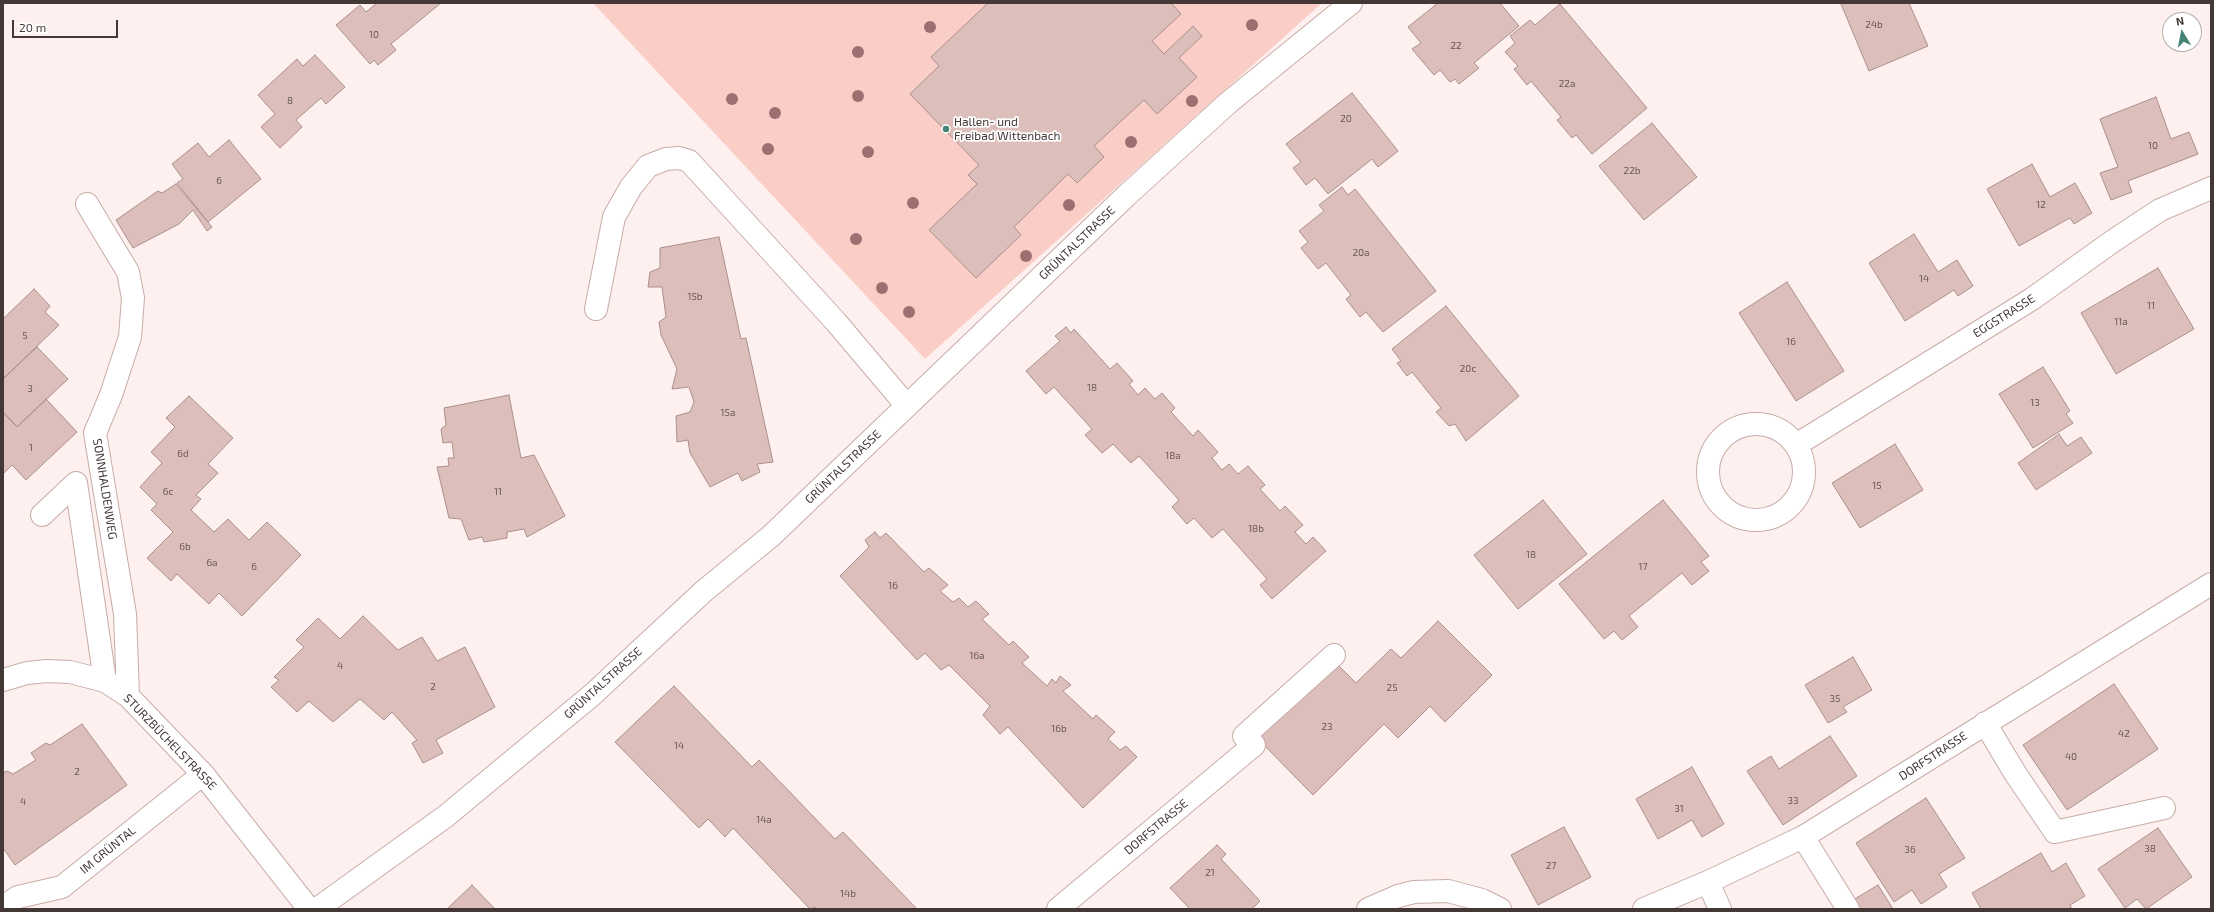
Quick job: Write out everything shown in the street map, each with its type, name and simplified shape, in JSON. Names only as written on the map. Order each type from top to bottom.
[{"type":"street","name":"GRÜNTALSTRASSE","points":[[317,909],[446,816],[592,695],[704,591],[771,536],[1127,195],[1228,103],[1351,3]]},
{"type":"street","points":[[596,309],[614,217],[631,187],[648,166],[666,159],[679,158],[690,161],[826,311],[907,406]]},
{"type":"street","name":"EGGSTRASSE","points":[[1796,445],[2032,300],[2112,241],[2160,210],[2211,188]]},
{"type":"street","name":"SONNHALDENWEG","points":[[87,204],[128,272],[133,298],[130,337],[111,395],[95,433],[126,614],[128,696]]},
{"type":"street","points":[[1746,424],[1764,424],[1786,434],[1796,445],[1802,461],[1803,480],[1799,492],[1790,505],[1774,516],[1759,520],[1738,517],[1721,505],[1711,491],[1708,466],[1712,452],[1719,441],[1731,431],[1746,424]]},
{"type":"street","points":[[42,515],[76,484],[105,681]]},
{"type":"street","name":"DORFSTRASSE","points":[[1644,909],[1708,882],[1803,837],[2211,584]]},
{"type":"street","name":"DORFSTRASSE","points":[[1058,909],[1254,745],[1244,736],[1334,655]]},
{"type":"street","name":"STURZBÜCHELSTRASSE","points":[[3,680],[27,673],[47,671],[70,672],[105,681],[128,696],[203,774],[309,909]]},
{"type":"street","points":[[1985,723],[2015,773],[2055,832],[2164,808]]},
{"type":"street","name":"IM GRÜNTAL","points":[[3,907],[18,897],[62,887],[203,774]]},
{"type":"street","points":[[1803,837],[1848,909]]},
{"type":"street","points":[[1708,882],[1720,909]]},
{"type":"street","points":[[1368,909],[1404,894],[1448,891],[1482,900],[1500,909]]},
{"type":"shaded area","name":"Hallen- und Freibad Wittenbach","points":[[593,3],[1322,3],[925,359]]},
{"type":"building","points":[[377,3],[441,3],[391,44],[396,50],[378,65],[374,60],[370,64],[336,25],[360,5],[366,12]]},
{"type":"building","points":[[988,3],[1171,3],[1181,14],[1152,41],[1164,54],[1193,26],[1202,36],[1179,58],[1197,77],[1157,114],[1144,100],[1094,146],[1104,157],[1077,183],[1068,174],[1014,227],[1021,235],[976,278],[929,230],[977,184],[968,175],[979,165],[910,94],[939,66],[931,57]]},
{"type":"building","points":[[1438,3],[1500,3],[1519,26],[1474,63],[1479,68],[1459,84],[1455,79],[1450,82],[1440,70],[1434,75],[1412,49],[1421,43],[1408,27]]},
{"type":"building","points":[[1909,3],[1928,46],[1869,71],[1841,4]]},
{"type":"building","points":[[1560,4],[1647,108],[1592,154],[1576,135],[1572,138],[1557,120],[1561,117],[1531,81],[1527,85],[1514,69],[1518,66],[1505,52],[1515,43],[1510,36],[1530,20],[1535,25]]},
{"type":"building","points":[[315,55],[345,87],[326,104],[321,98],[296,120],[302,127],[280,148],[261,127],[275,114],[258,95],[297,59],[303,66]]},
{"type":"building","points":[[1352,93],[1398,151],[1378,167],[1372,159],[1328,194],[1315,178],[1306,185],[1293,168],[1301,162],[1286,144]]},
{"type":"building","points":[[2156,97],[2171,139],[2189,132],[2198,154],[2128,181],[2132,192],[2111,200],[2100,173],[2118,167],[2100,119]]},
{"type":"building","points":[[1652,123],[1697,177],[1644,220],[1599,166]]},
{"type":"building","points":[[229,140],[261,179],[208,222],[177,183],[183,179],[172,164],[198,143],[209,157]]},
{"type":"building","points":[[2032,164],[2050,197],[2075,183],[2092,213],[2074,224],[2070,218],[2019,246],[1987,189]]},
{"type":"building","points":[[176,184],[212,227],[207,231],[193,210],[179,224],[133,248],[116,220],[158,191],[162,193]]},
{"type":"building","points":[[1342,187],[1348,195],[1355,189],[1436,291],[1383,332],[1366,312],[1360,317],[1346,299],[1351,295],[1326,263],[1318,269],[1301,248],[1308,242],[1299,231],[1324,211],[1319,205]]},
{"type":"building","points":[[1914,234],[1938,272],[1957,260],[1973,286],[1958,296],[1954,290],[1905,321],[1869,263]]},
{"type":"building","points":[[719,237],[741,339],[746,338],[773,462],[757,464],[760,472],[742,481],[738,473],[710,487],[690,453],[688,440],[677,442],[676,416],[690,412],[694,402],[689,387],[672,389],[677,369],[661,335],[659,322],[666,317],[662,287],[648,287],[650,272],[660,268],[660,248]]},
{"type":"building","points":[[2158,268],[2194,329],[2116,374],[2081,313]]},
{"type":"building","points":[[1787,282],[1844,371],[1796,401],[1739,313]]},
{"type":"building","points":[[34,289],[50,306],[45,312],[59,325],[5,377],[3,375],[3,319]]},
{"type":"building","points":[[1446,306],[1519,396],[1466,441],[1455,424],[1449,426],[1436,412],[1441,408],[1412,372],[1407,376],[1397,363],[1401,361],[1392,349]]},
{"type":"building","points":[[1066,327],[1071,333],[1074,329],[1110,369],[1117,363],[1133,381],[1129,384],[1138,395],[1145,388],[1155,399],[1162,393],[1175,408],[1171,412],[1193,436],[1198,430],[1218,452],[1212,458],[1222,470],[1229,464],[1238,474],[1248,466],[1265,485],[1260,489],[1280,511],[1285,506],[1303,525],[1295,532],[1306,544],[1313,537],[1326,551],[1272,599],[1260,585],[1267,579],[1223,529],[1212,538],[1194,518],[1187,524],[1172,507],[1179,500],[1139,456],[1131,463],[1113,444],[1102,453],[1085,435],[1092,429],[1054,387],[1046,394],[1026,371],[1060,341],[1055,336]]},
{"type":"building","points":[[37,347],[68,379],[17,427],[5,414],[3,415],[3,379]]},
{"type":"building","points":[[2043,367],[2070,411],[2066,414],[2073,423],[2033,448],[1999,394]]},
{"type":"building","points":[[509,395],[521,458],[534,455],[565,516],[527,537],[524,529],[507,532],[507,538],[484,542],[482,537],[469,540],[461,519],[449,518],[437,467],[449,466],[448,458],[454,458],[452,442],[443,443],[441,429],[446,425],[444,408]]},
{"type":"building","points":[[189,396],[233,438],[208,464],[218,473],[196,495],[201,499],[191,510],[214,532],[228,519],[249,540],[267,522],[301,555],[242,616],[219,593],[209,604],[177,574],[171,581],[147,558],[173,532],[151,510],[157,504],[140,487],[162,463],[151,452],[175,427],[166,418]]},
{"type":"building","points":[[46,399],[77,432],[26,480],[12,465],[3,474],[3,415],[5,414],[17,427]]},
{"type":"building","points":[[2059,434],[2067,446],[2081,437],[2092,453],[2036,490],[2018,463]]},
{"type":"building","points":[[1895,444],[1923,490],[1860,528],[1832,483]]},
{"type":"building","points":[[1543,500],[1587,554],[1518,609],[1474,555]]},
{"type":"building","points":[[1663,500],[1709,556],[1701,562],[1709,571],[1692,585],[1682,573],[1629,616],[1638,627],[1622,640],[1614,631],[1604,639],[1559,584]]},
{"type":"building","points":[[875,532],[880,538],[886,533],[924,572],[929,568],[948,585],[940,591],[953,602],[959,598],[968,607],[976,601],[989,614],[982,619],[1009,645],[1013,641],[1029,657],[1022,663],[1047,686],[1052,679],[1056,683],[1060,676],[1071,685],[1063,691],[1093,719],[1096,715],[1115,732],[1108,739],[1120,750],[1126,746],[1137,757],[1083,808],[1008,727],[1000,734],[983,715],[990,706],[949,665],[941,670],[925,653],[917,660],[840,576],[869,547],[865,540]]},
{"type":"building","points":[[363,616],[398,650],[422,637],[437,661],[465,647],[495,707],[436,740],[443,753],[423,763],[412,743],[417,740],[392,712],[384,720],[360,699],[333,722],[309,701],[297,712],[271,687],[279,680],[274,677],[304,647],[296,640],[318,618],[340,639]]},
{"type":"building","points":[[1438,621],[1492,675],[1445,722],[1430,706],[1398,738],[1384,724],[1313,795],[1256,737],[1334,661],[1356,683],[1391,649],[1401,658]]},
{"type":"building","points":[[1853,657],[1872,690],[1843,707],[1847,712],[1828,723],[1805,685]]},
{"type":"building","points":[[2114,684],[2158,749],[2067,810],[2023,745]]},
{"type":"building","points":[[674,686],[752,767],[759,760],[835,839],[843,832],[917,909],[817,909],[815,907],[810,909],[733,828],[725,837],[708,819],[699,828],[615,742]]},
{"type":"building","points":[[82,724],[127,785],[15,865],[3,848],[3,773],[7,771],[13,774],[36,760],[31,753],[46,743],[50,745]]},
{"type":"building","points":[[1830,736],[1857,776],[1783,825],[1747,771],[1771,756],[1779,769]]},
{"type":"building","points":[[1692,767],[1724,824],[1702,837],[1692,820],[1658,839],[1636,799]]},
{"type":"building","points":[[1926,798],[1965,858],[1939,874],[1947,887],[1921,904],[1912,890],[1894,902],[1856,843]]},
{"type":"building","points":[[1564,827],[1591,877],[1538,905],[1511,855]]},
{"type":"building","points":[[2158,828],[2192,877],[2146,909],[2137,899],[2125,908],[2098,869]]},
{"type":"building","points":[[1217,845],[1226,854],[1221,859],[1260,901],[1252,909],[1190,909],[1170,888]]},
{"type":"building","points":[[2041,853],[2052,872],[2066,863],[2085,896],[2070,905],[2072,909],[1981,909],[1972,893]]},
{"type":"building","points":[[472,885],[495,909],[447,909]]},
{"type":"building","points":[[1878,885],[1893,909],[1859,909],[1853,900]]},
{"type":"place","name":"Hallen- und Freibad Wittenbach","points":[[946,129]]}]
